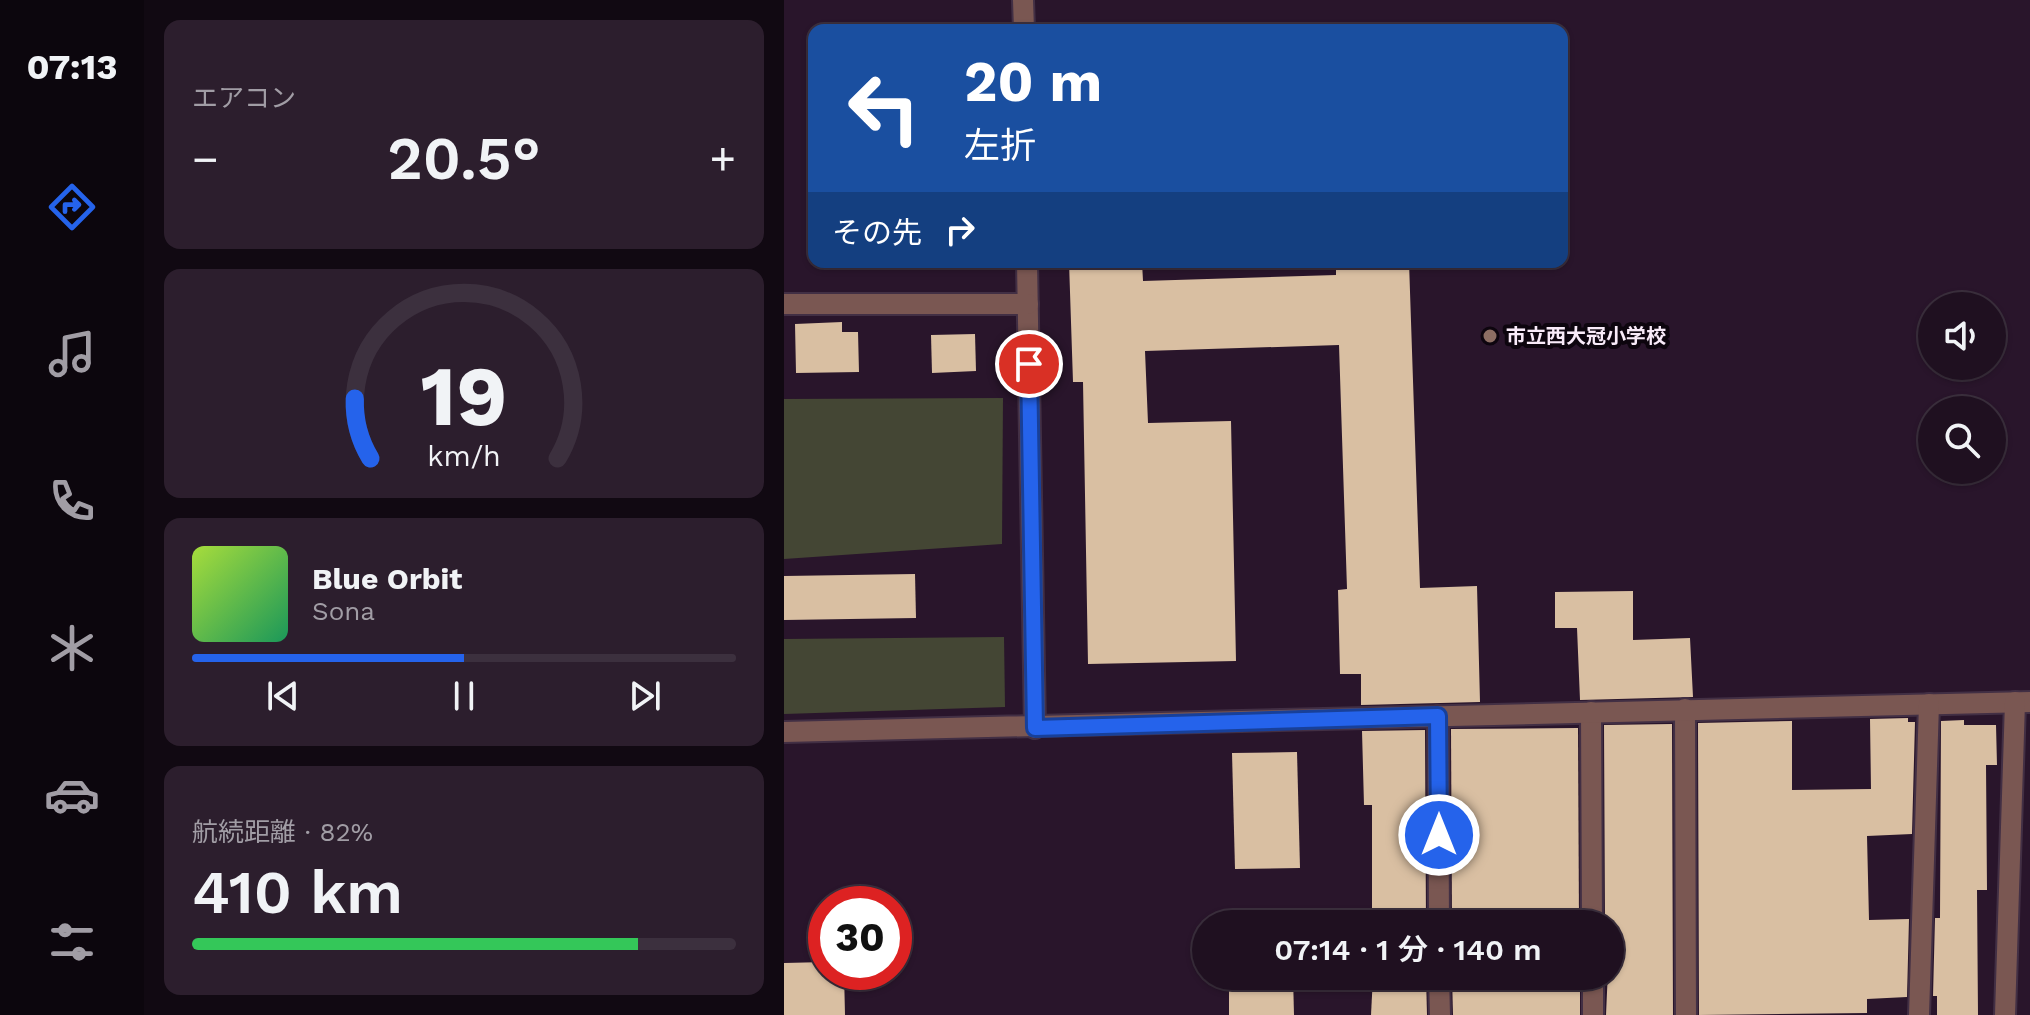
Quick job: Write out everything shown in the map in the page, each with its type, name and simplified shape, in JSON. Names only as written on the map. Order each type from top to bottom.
[{"type":"street","points":[[1023,0],[1024,24]]},
{"type":"street","points":[[1027,268],[1035,728]]},
{"type":"street","points":[[784,304],[1028,304]]},
{"type":"street","points":[[784,732],[2023,702],[2005,1015]]},
{"type":"street","points":[[1919,1015],[1929,704]]},
{"type":"street","points":[[1685,709],[1686,1015]]},
{"type":"street","points":[[1591,712],[1592,910]]},
{"type":"street","points":[[1438,716],[1439,910]]},
{"type":"street","points":[[1439,990],[1440,1015]]},
{"type":"street","points":[[1593,990],[1593,1015]]},
{"type":"green space","points":[[1003,398],[1002,544],[784,559],[784,399]]},
{"type":"green space","points":[[1004,637],[1005,707],[784,714],[784,639]]},
{"type":"building","points":[[1069,268],[1142,268],[1143,281],[1336,275],[1336,268],[1409,268],[1420,588],[1477,586],[1480,702],[1361,705],[1361,674],[1340,674],[1338,590],[1347,589],[1339,345],[1145,351],[1148,423],[1231,421],[1236,661],[1088,664],[1083,382],[1073,382]]},
{"type":"building","points":[[842,322],[842,332],[858,332],[859,372],[796,373],[795,324]]},
{"type":"building","points":[[975,334],[976,371],[932,373],[931,335]]},
{"type":"building","points":[[915,574],[916,618],[784,620],[784,576]]},
{"type":"building","points":[[1633,591],[1633,640],[1690,638],[1693,697],[1580,700],[1577,628],[1555,628],[1555,592]]},
{"type":"building","points":[[1908,718],[1908,722],[1915,722],[1912,834],[1867,836],[1869,920],[1909,919],[1907,997],[1867,999],[1867,1013],[1699,1015],[1698,723],[1792,721],[1792,790],[1871,789],[1870,719]]},
{"type":"building","points":[[1964,720],[1964,725],[1996,725],[1997,765],[1986,765],[1987,890],[1977,890],[1978,1015],[1937,1015],[1937,996],[1933,996],[1935,918],[1940,918],[1941,721]]},
{"type":"building","points":[[1672,724],[1673,1015],[1606,1015],[1607,990],[1624,990],[1624,910],[1605,910],[1604,725]]},
{"type":"building","points":[[1578,728],[1579,910],[1452,910],[1451,729]]},
{"type":"building","points":[[1425,730],[1426,910],[1372,910],[1372,805],[1364,805],[1362,731]]},
{"type":"building","points":[[1297,752],[1300,868],[1235,869],[1232,753]]},
{"type":"building","points":[[808,962],[808,990],[844,990],[845,1015],[784,1015],[784,963]]},
{"type":"building","points":[[1229,990],[1293,990],[1294,1015],[1229,1015]]},
{"type":"building","points":[[1372,990],[1426,990],[1427,1015],[1371,1015]]},
{"type":"building","points":[[1452,990],[1580,990],[1580,1015],[1453,1015]]},
{"type":"place","name":"市立西大冠小学校","points":[[1490,336]]},
{"type":"route","points":[[1029,364],[1035,728],[1438,716],[1439,835]]}]
